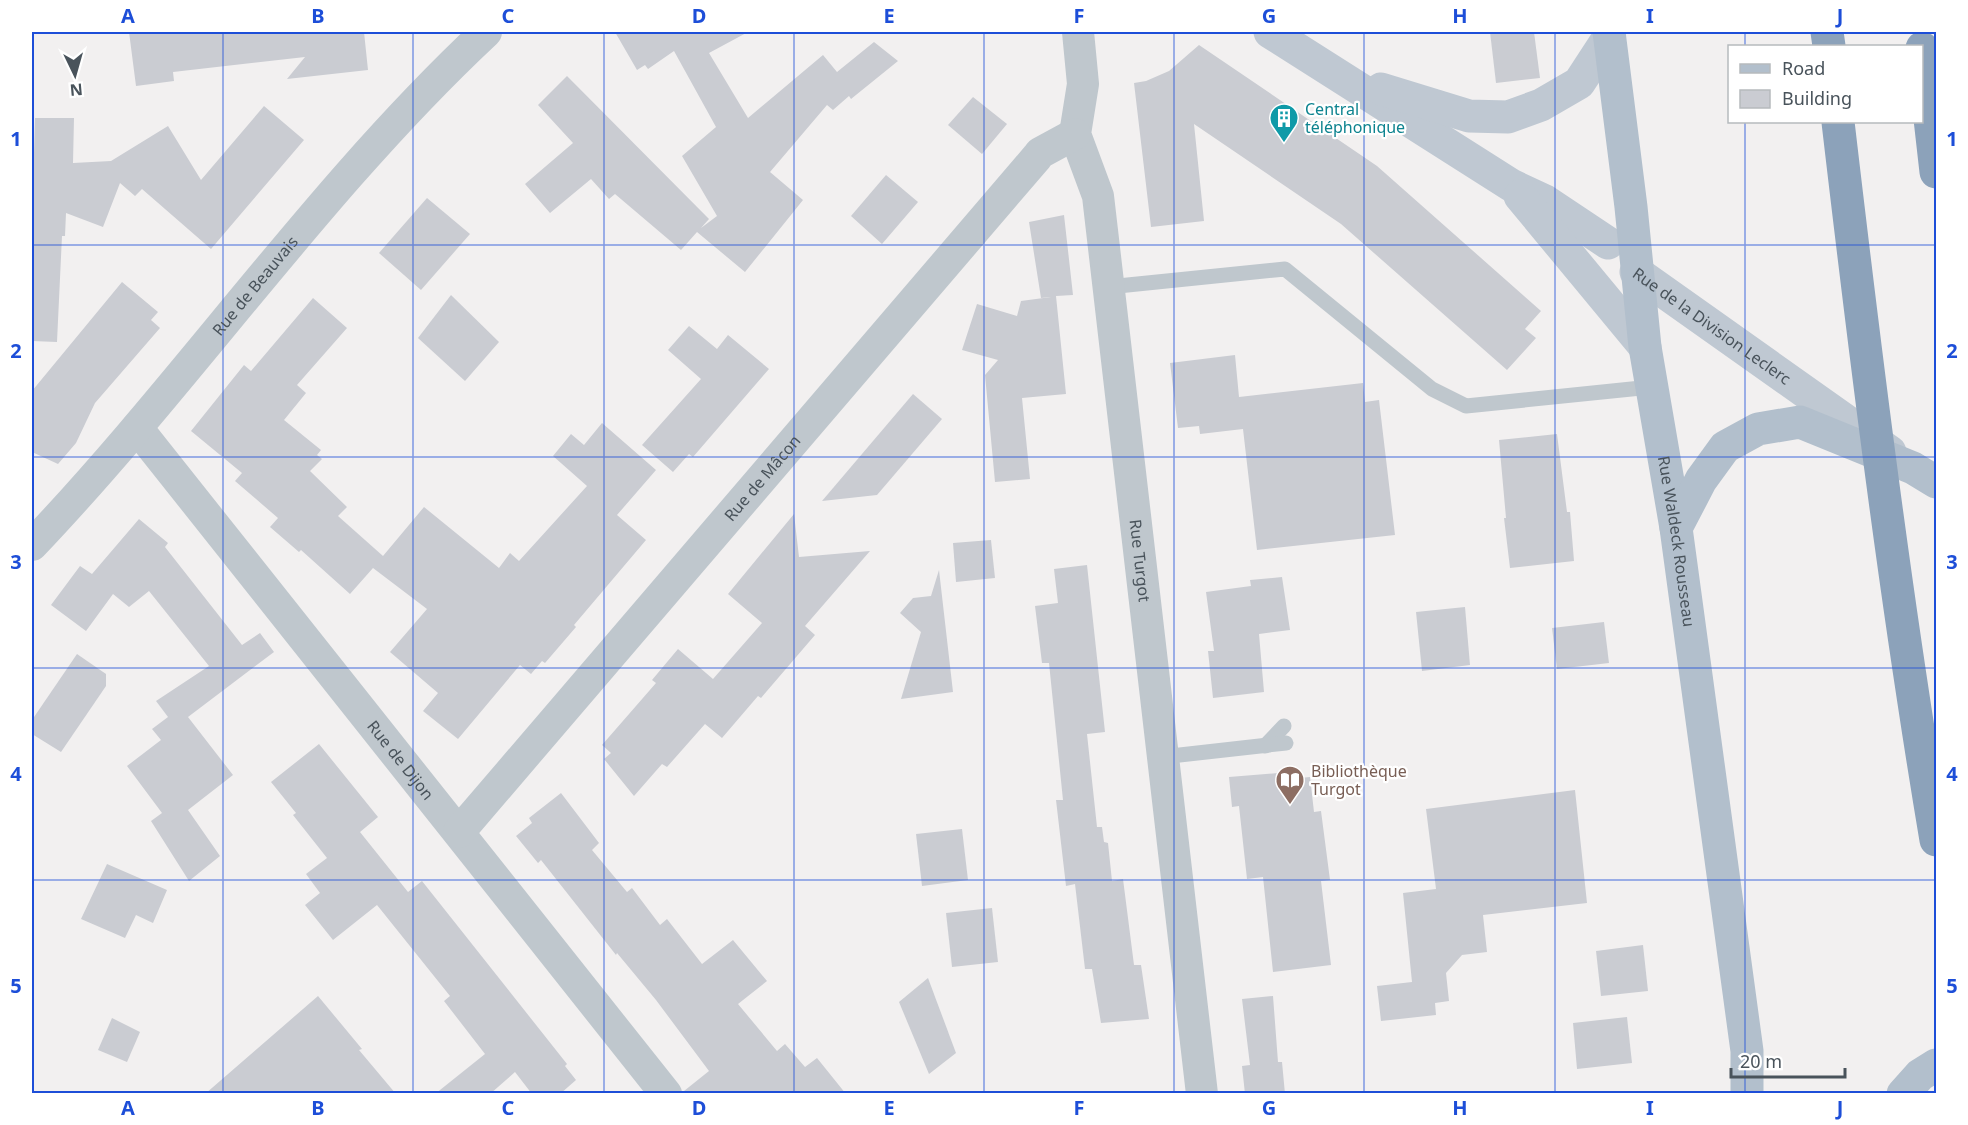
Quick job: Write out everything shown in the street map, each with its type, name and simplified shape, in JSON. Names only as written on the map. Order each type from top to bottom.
[{"type":"highway","points":[[1923,64],[1936,172]]},
{"type":"highway","points":[[1838,123],[1860,314],[1915,717],[1936,840]]},
{"type":"main road","name":"Rue Waldeck Rousseau","points":[[1609,34],[1631,207],[1645,347],[1676,528],[1747,1052],[1756,1094]]},
{"type":"main road","name":"Rue de la Division Leclerc","points":[[1676,528],[1701,480],[1725,447],[1758,429],[1800,422],[1925,475]]},
{"type":"main road","name":"Rue Waldeck Rousseau","points":[[1747,1052],[1747,1094]]},
{"type":"main road","points":[[1903,1094],[1920,1075],[1936,1065]]},
{"type":"street","name":"Rue de Beauvais","points":[[32,545],[137,428],[311,218],[445,70],[486,32]]},
{"type":"street","name":"Rue Turgot","points":[[1078,32],[1083,84],[1075,134],[1098,196],[1203,1094]]},
{"type":"street","name":"Rue de la Division Leclerc","points":[[1270,32],[1511,185],[1545,201],[1608,243],[1636,272],[1925,475]]},
{"type":"street","name":"Rue de la Division Leclerc","points":[[1341,76],[1469,116],[1508,117],[1541,105],[1579,83],[1609,34]]},
{"type":"street","name":"Rue de Mâcon","points":[[459,832],[1036,157],[1075,134]]},
{"type":"street","name":"Rue de la Division Leclerc","points":[[1511,185],[1645,347]]},
{"type":"street","name":"Rue de Dijon","points":[[137,428],[666,1094]]},
{"type":"lane","points":[[1108,287],[1285,269],[1432,389],[1466,406],[1651,387]]},
{"type":"lane","points":[[1265,746],[1284,726]]},
{"type":"lane","points":[[1162,757],[1286,743]]},
{"type":"building","points":[[129,32],[364,32],[368,70],[287,79],[305,57],[173,72],[174,81],[136,86]]},
{"type":"building","points":[[615,32],[748,32],[709,53],[748,118],[823,55],[837,72],[874,42],[898,61],[851,99],[849,96],[833,110],[827,105],[770,172],[803,200],[745,272],[697,232],[681,250],[615,194],[609,199],[591,179],[550,213],[525,184],[573,143],[538,105],[567,76],[709,219],[701,228],[717,216],[682,156],[716,127],[674,51],[648,69],[645,65],[637,70]]},
{"type":"building","points":[[1490,32],[1534,32],[1540,78],[1496,83]]},
{"type":"building","name":"Central téléphonique","points":[[1199,45],[1377,166],[1541,311],[1525,329],[1536,338],[1507,370],[1341,224],[1194,124],[1204,221],[1151,227],[1134,83],[1146,81],[1169,71]]},
{"type":"building","points":[[973,97],[1007,124],[982,154],[948,125]]},
{"type":"building","points":[[264,106],[304,140],[211,249],[142,189],[135,196],[120,183],[103,227],[66,213],[65,236],[62,236],[57,342],[32,341],[32,187],[35,118],[74,118],[73,163],[111,161],[168,126],[201,180]]},
{"type":"building","points":[[886,175],[918,202],[882,244],[851,216]]},
{"type":"building","points":[[427,198],[470,234],[421,290],[379,253]]},
{"type":"building","points":[[1064,215],[1073,295],[1056,296],[1066,394],[1022,398],[1030,479],[995,482],[985,375],[998,360],[962,350],[977,304],[1017,316],[1021,301],[1051,297],[1041,298],[1029,222]]},
{"type":"building","points":[[122,282],[158,312],[151,320],[160,328],[95,403],[76,443],[58,464],[32,452],[32,391]]},
{"type":"building","points":[[451,295],[499,342],[465,381],[418,338]]},
{"type":"building","points":[[313,298],[347,328],[297,385],[306,393],[284,420],[321,450],[317,455],[322,459],[310,471],[347,507],[338,516],[383,556],[424,507],[499,568],[510,553],[519,561],[587,486],[553,456],[571,434],[584,445],[602,423],[656,470],[617,515],[646,540],[545,663],[542,661],[531,674],[520,665],[458,739],[423,711],[438,693],[390,652],[427,609],[373,568],[350,594],[301,550],[299,552],[270,527],[278,518],[235,481],[242,473],[191,431],[244,365],[251,371]]},
{"type":"building","points":[[689,326],[717,349],[728,335],[769,369],[693,457],[689,454],[673,472],[642,445],[701,379],[668,350]]},
{"type":"building","points":[[1235,355],[1239,397],[1363,383],[1365,402],[1379,400],[1395,535],[1257,550],[1243,429],[1200,434],[1199,426],[1178,428],[1170,363]]},
{"type":"building","points":[[913,394],[942,419],[877,495],[822,501]]},
{"type":"building","points":[[1557,434],[1567,512],[1570,512],[1574,561],[1510,568],[1499,440]]},
{"type":"building","points":[[794,514],[799,557],[870,551],[805,626],[815,635],[761,698],[758,696],[722,738],[705,724],[667,767],[662,764],[634,796],[604,759],[611,753],[602,745],[656,683],[652,680],[678,649],[713,679],[762,623],[728,594]]},
{"type":"building","points":[[139,519],[168,543],[165,547],[242,645],[260,633],[274,652],[188,717],[233,775],[188,810],[220,856],[189,881],[151,821],[162,813],[127,766],[161,740],[152,729],[168,717],[156,701],[209,666],[149,591],[129,607],[113,594],[86,631],[51,605],[80,566],[92,574]]},
{"type":"building","points":[[991,540],[995,578],[956,582],[953,543]]},
{"type":"building","points":[[1087,565],[1105,732],[1087,734],[1097,827],[1102,827],[1104,842],[1108,843],[1112,881],[1123,879],[1134,965],[1141,965],[1149,1019],[1101,1023],[1092,969],[1085,969],[1075,884],[1066,886],[1056,800],[1063,800],[1049,663],[1042,663],[1035,606],[1058,603],[1054,569]]},
{"type":"building","points":[[939,570],[953,692],[901,699],[921,632],[900,613],[913,598],[931,596]]},
{"type":"building","points":[[1282,577],[1290,630],[1259,634],[1264,692],[1213,698],[1208,651],[1214,651],[1206,592],[1251,586],[1250,580]]},
{"type":"building","points":[[1465,607],[1470,665],[1422,671],[1416,612]]},
{"type":"building","points":[[1604,622],[1609,663],[1557,669],[1552,628]]},
{"type":"building","points":[[77,654],[106,674],[106,686],[61,752],[32,734],[32,720]]},
{"type":"building","points":[[319,744],[378,817],[360,832],[408,892],[422,881],[567,1064],[565,1066],[576,1080],[560,1094],[532,1094],[515,1072],[490,1094],[435,1094],[485,1054],[444,1001],[450,996],[377,905],[333,940],[305,905],[320,893],[306,874],[327,858],[293,815],[296,813],[271,782]]},
{"type":"building","points":[[1278,773],[1279,780],[1310,777],[1314,812],[1321,811],[1330,880],[1321,881],[1331,965],[1273,972],[1263,877],[1247,879],[1239,806],[1232,807],[1229,777]]},
{"type":"building","points":[[1575,790],[1587,903],[1483,915],[1487,952],[1462,955],[1446,973],[1449,1001],[1435,1003],[1436,1015],[1381,1021],[1377,986],[1412,982],[1403,893],[1436,889],[1426,809]]},
{"type":"building","points":[[561,793],[599,843],[592,850],[627,892],[632,888],[660,925],[667,919],[702,964],[733,940],[767,981],[738,1004],[777,1051],[785,1044],[805,1067],[817,1058],[846,1094],[684,1094],[684,1091],[709,1071],[656,1000],[617,953],[616,955],[541,860],[538,863],[516,836],[532,823],[529,818]]},
{"type":"building","points":[[962,829],[968,880],[922,886],[916,834]]},
{"type":"building","points":[[107,864],[167,890],[153,923],[136,915],[125,938],[81,919]]},
{"type":"building","points":[[992,908],[998,962],[952,967],[946,913]]},
{"type":"building","points":[[1643,945],[1648,991],[1601,996],[1596,951]]},
{"type":"building","points":[[928,978],[956,1053],[929,1074],[899,1002]]},
{"type":"building","points":[[318,996],[396,1094],[205,1094]]},
{"type":"building","points":[[1273,996],[1278,1062],[1282,1062],[1285,1094],[1245,1094],[1242,1066],[1250,1065],[1242,999]]},
{"type":"building","points":[[1627,1017],[1632,1063],[1577,1069],[1573,1023]]},
{"type":"building","points":[[112,1018],[140,1032],[127,1062],[98,1050]]},
{"type":"place","name":"Central téléphonique","points":[[1284,144]]},
{"type":"place","name":"Bibliothèque Turgot","points":[[1290,806]]}]
